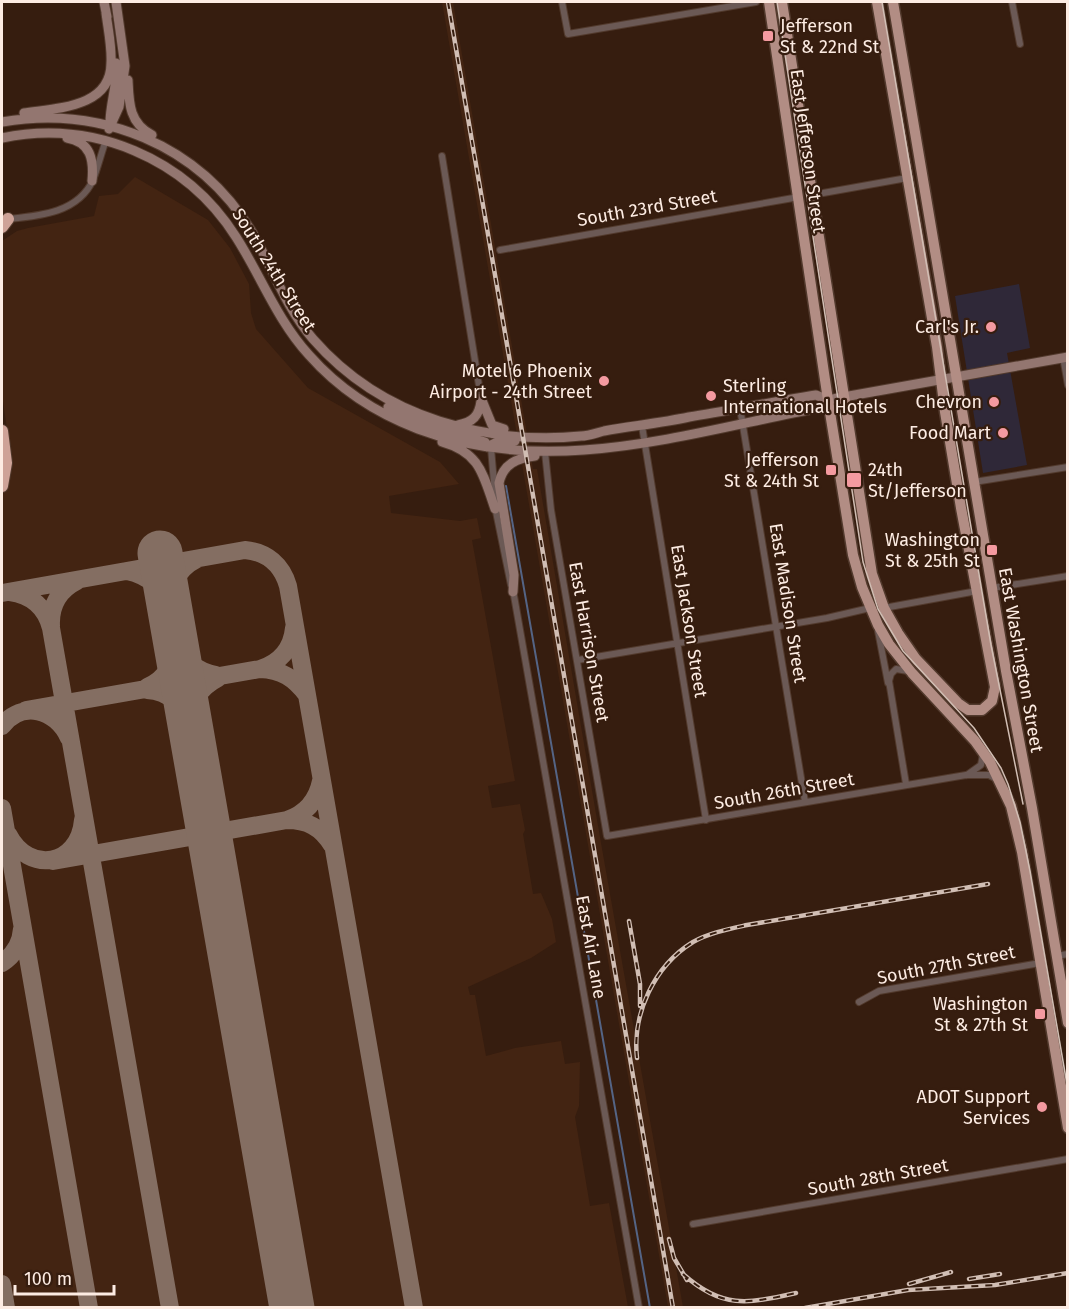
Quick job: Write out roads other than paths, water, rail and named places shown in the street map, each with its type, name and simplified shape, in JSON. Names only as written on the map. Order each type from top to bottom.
[{"type":"highway","points":[[2,431],[6,463],[2,486]]},
{"type":"main road","points":[[104,2],[117,66],[110,126]]},
{"type":"main road","name":"East Jefferson Street","points":[[769,2],[853,555],[870,608],[889,644],[912,673],[983,750]]},
{"type":"main road","name":"East Jefferson Street","points":[[782,2],[872,574],[885,608],[898,633],[916,659],[963,708],[972,711],[982,710]]},
{"type":"main road","name":"East Washington Street","points":[[878,2],[937,347],[940,380],[959,497],[995,692],[992,701],[982,710]]},
{"type":"main road","name":"East Washington Street","points":[[893,2],[1018,741],[1062,955],[1068,1023]]},
{"type":"main road","points":[[106,13],[117,6],[130,109],[135,121],[147,133],[187,156],[198,171]]},
{"type":"main road","points":[[2,117],[80,104],[100,92],[109,77],[111,66],[106,13]]},
{"type":"main road","points":[[106,140],[119,107],[125,66]]},
{"type":"main road","name":"East Washington Street","points":[[905,160],[908,90]]},
{"type":"main road","name":"South 24th Street","points":[[2,122],[29,118],[91,121],[156,143],[198,171],[242,218],[295,313],[312,337],[332,359],[373,393],[415,412],[475,430],[523,436],[579,437],[602,431],[816,395],[828,400]]},
{"type":"main road","name":"South 24th Street","points":[[2,138],[34,133],[77,134],[130,148],[169,168],[216,208],[238,240],[290,332],[326,372],[371,407],[421,430],[489,447],[545,454],[614,448],[818,408],[828,400],[1065,357]]},
{"type":"main road","points":[[2,142],[50,137],[78,141],[91,155],[92,181]]},
{"type":"main road","name":"East Jefferson Street","points":[[814,306],[817,227]]},
{"type":"main road","points":[[373,393],[398,412],[430,426],[480,439],[489,447],[503,441],[545,443],[579,437]]},
{"type":"main road","points":[[455,425],[474,419],[479,411],[481,398]]},
{"type":"main road","points":[[481,398],[489,422],[495,428],[535,432],[602,431]]},
{"type":"main road","points":[[371,407],[392,424],[459,447],[467,452],[481,470],[495,509]]},
{"type":"main road","points":[[513,592],[514,576],[500,497],[500,477],[506,468],[519,458],[545,454]]},
{"type":"main road","points":[[985,635],[997,660],[1010,721],[1018,741]]},
{"type":"main road","name":"East Jefferson Street","points":[[935,679],[953,710],[978,739],[1001,783],[1015,819],[1040,963]]},
{"type":"main road","points":[[1040,963],[1068,1128]]},
{"type":"street","points":[[562,2],[568,34],[756,2]]},
{"type":"street","points":[[1012,2],[1020,44]]},
{"type":"street","points":[[5,223],[67,207],[82,196],[92,181],[106,140]]},
{"type":"street","points":[[442,156],[481,398]]},
{"type":"street","points":[[812,195],[908,178]]},
{"type":"street","name":"South 23rd Street","points":[[500,250],[798,197]]},
{"type":"street","points":[[1065,357],[1068,385]]},
{"type":"street","name":"East Madison Street","points":[[740,408],[805,802]]},
{"type":"street","name":"East Jackson Street","points":[[642,426],[706,820]]},
{"type":"street","name":"East Air Lane","points":[[489,447],[488,467],[513,592]]},
{"type":"street","name":"East Air Lane","points":[[489,447],[639,1308]]},
{"type":"street","name":"East Harrison Street","points":[[545,454],[551,510],[607,836]]},
{"type":"street","points":[[974,482],[1068,467]]},
{"type":"street","points":[[992,588],[1068,576]]},
{"type":"street","points":[[885,608],[977,591]]},
{"type":"street","points":[[578,660],[870,608]]},
{"type":"street","name":"East Jefferson Street","points":[[878,625],[906,784]]},
{"type":"street","points":[[890,689],[890,676],[894,671],[901,669],[912,673]]},
{"type":"street","points":[[966,775],[982,764],[983,750]]},
{"type":"street","name":"South 26th Street","points":[[607,836],[966,775],[988,775],[1001,783]]},
{"type":"street","name":"South 27th Street","points":[[859,1002],[879,990],[1040,963]]},
{"type":"street","name":"South 28th Street","points":[[693,1224],[1068,1160]]},
{"type":"waterway","points":[[506,486],[650,1308]]},
{"type":"tram line","points":[[777,2],[863,562],[878,609],[903,651],[974,728],[1001,768],[1008,784],[1020,822],[1030,871],[1068,1090]]},
{"type":"tram line","points":[[882,2],[991,645],[1023,804]]},
{"type":"railway","points":[[448,2],[673,1308]]},
{"type":"railway","points":[[637,1058],[638,1025],[648,993],[667,964],[679,952],[699,939],[747,925],[988,884]]},
{"type":"railway","points":[[629,921],[640,984],[640,1006]]},
{"type":"railway","points":[[669,1239],[674,1258],[687,1280]]},
{"type":"railway","points":[[909,1284],[951,1272]]},
{"type":"railway","points":[[805,1308],[908,1290],[995,1285],[1068,1273]]},
{"type":"railway","points":[[683,1274],[710,1293],[736,1301],[763,1300],[796,1293]]},
{"type":"railway","points":[[969,1279],[1000,1274]]},
{"type":"place","name":"Jefferson St & 22nd St","points":[[768,36]]},
{"type":"place","name":"Carl's Jr.","points":[[991,327]]},
{"type":"place","name":"Motel 6 Phoenix Airport - 24th Street","points":[[604,381]]},
{"type":"place","name":"Sterling International Hotels","points":[[711,396]]},
{"type":"place","name":"Chevron","points":[[994,402]]},
{"type":"place","name":"Food Mart","points":[[1003,433]]},
{"type":"place","name":"Jefferson St & 24th St","points":[[831,470]]},
{"type":"place","name":"24th St/Jefferson","points":[[854,480]]},
{"type":"place","name":"Washington St & 25th St","points":[[992,550]]},
{"type":"place","name":"Washington St & 27th St","points":[[1040,1014]]},
{"type":"place","name":"ADOT Support Services","points":[[1042,1107]]}]
